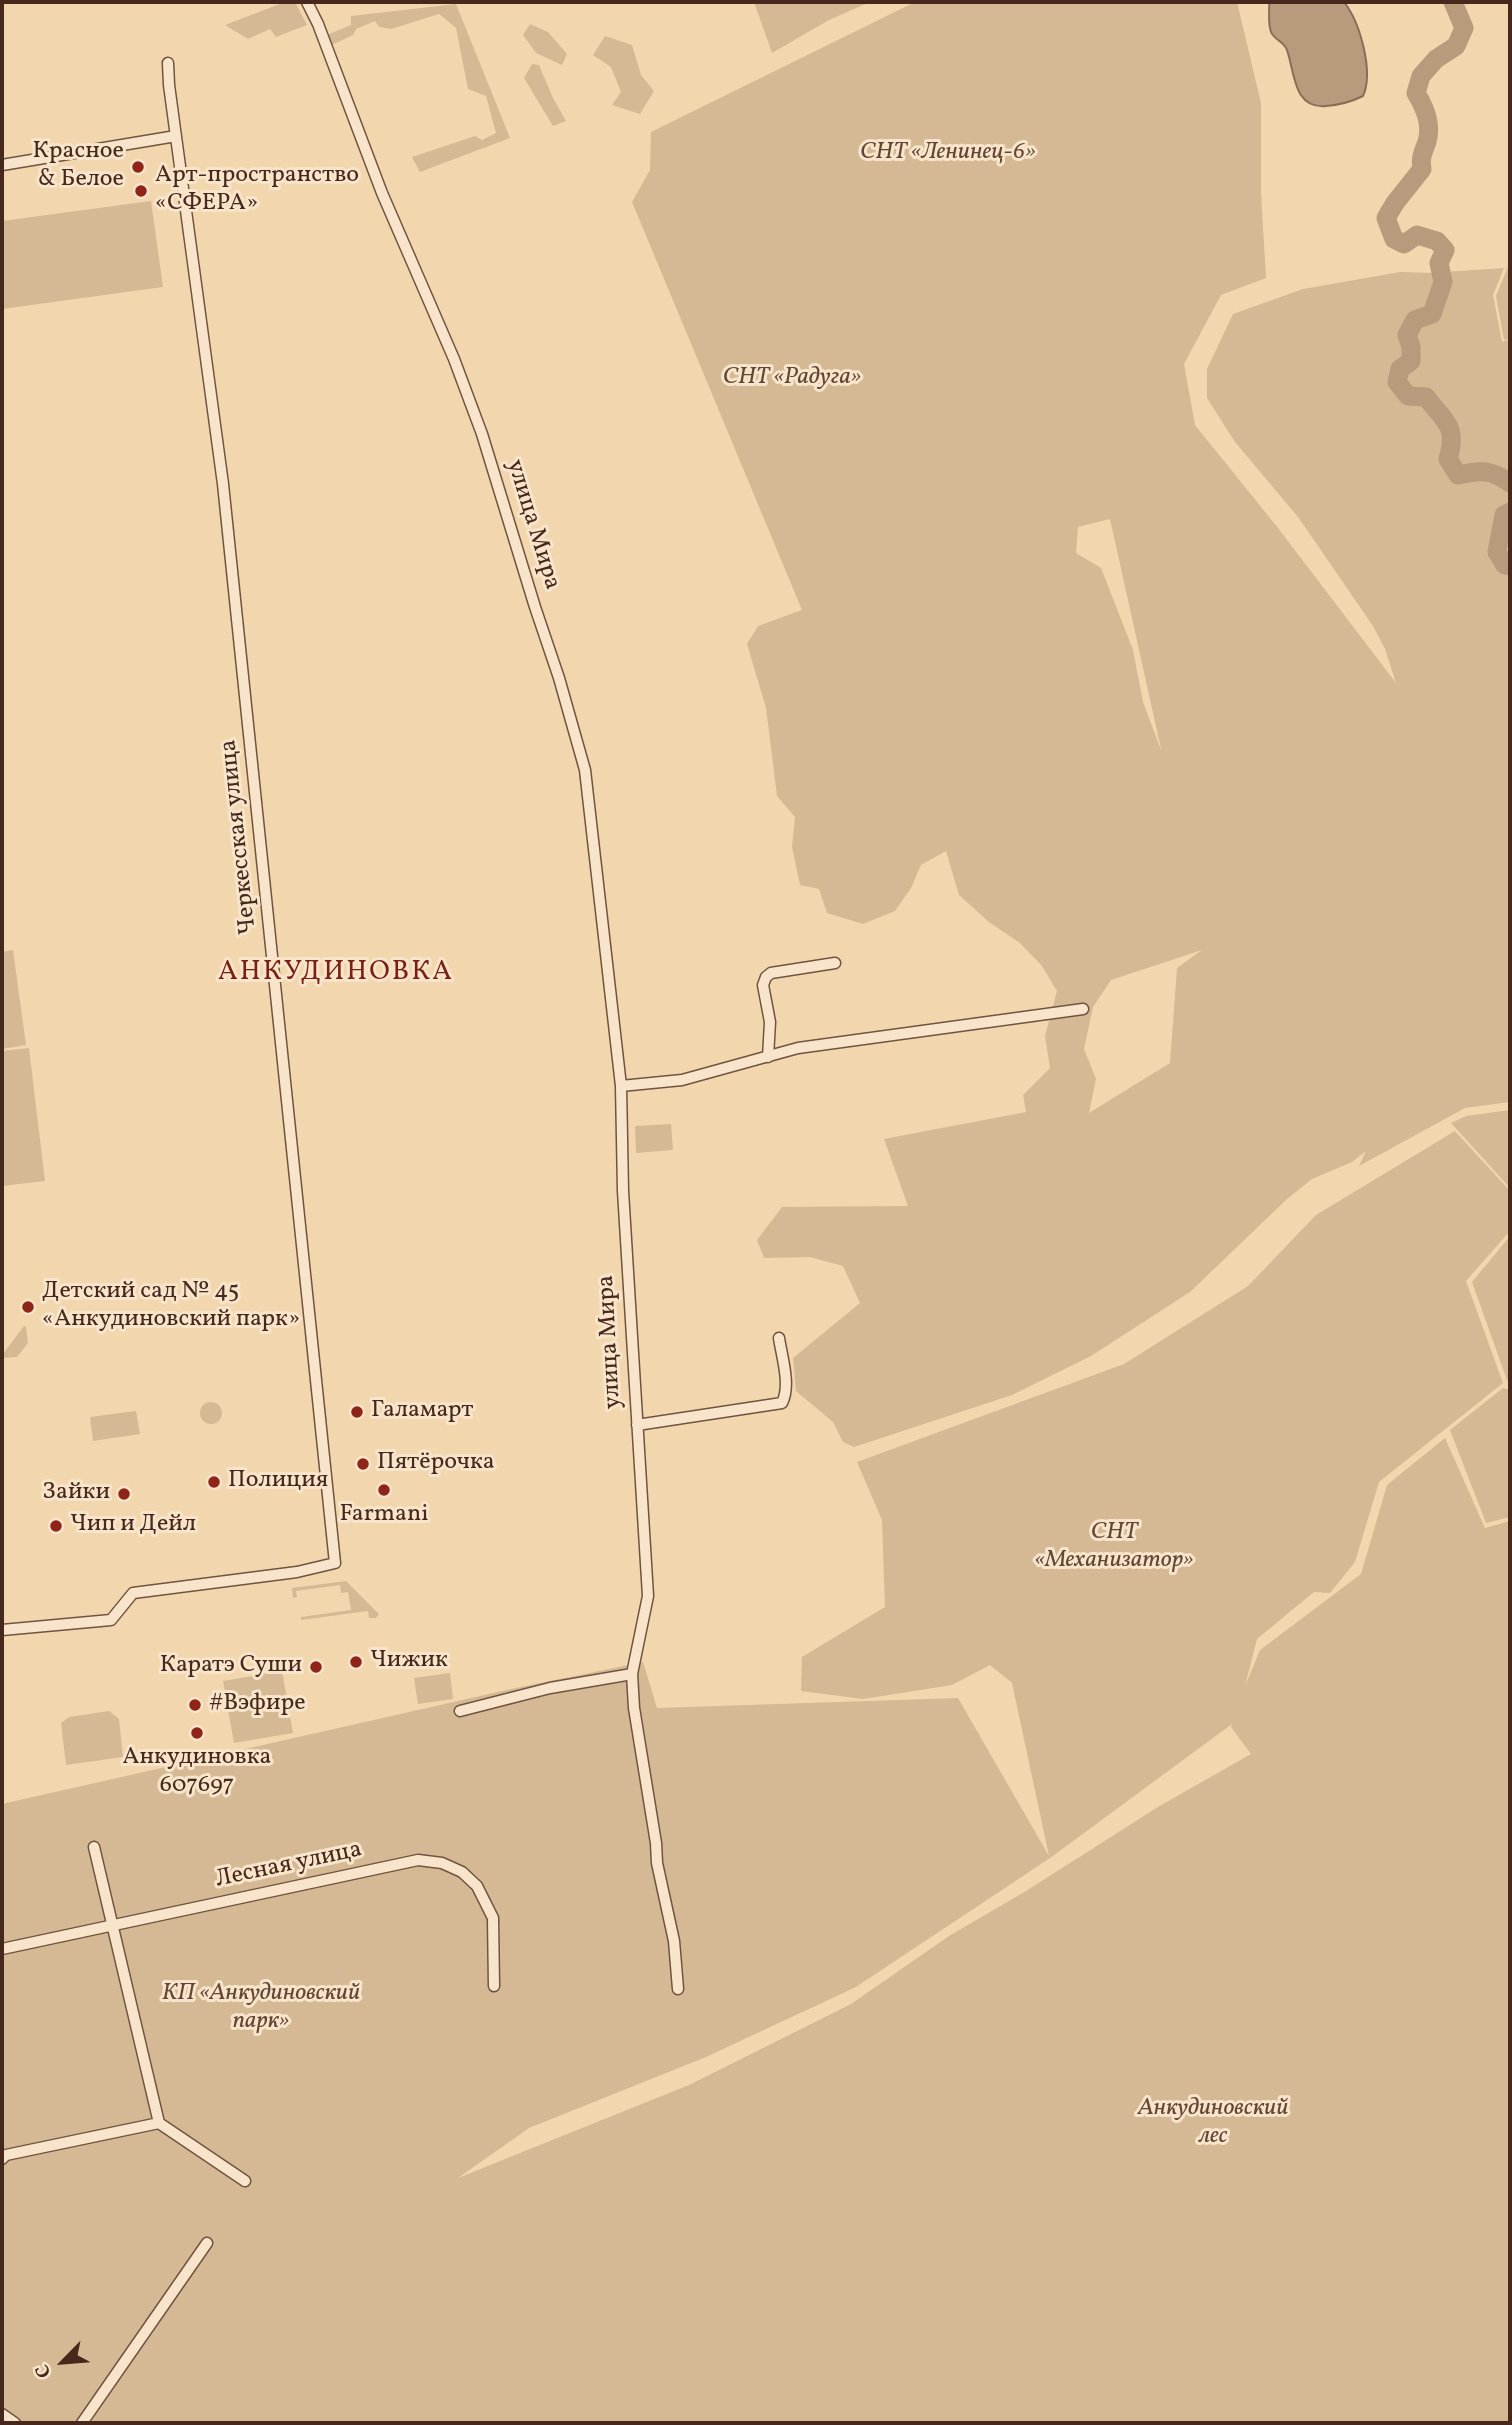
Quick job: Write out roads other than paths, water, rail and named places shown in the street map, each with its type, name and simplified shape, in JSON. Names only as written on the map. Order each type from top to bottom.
[{"type":"street","name":"улица Мира","points":[[307,2],[318,24],[382,193],[454,359],[478,422],[559,678],[584,770],[621,1086],[623,1191],[648,1595],[632,1674],[634,1708],[657,1863],[674,1941],[678,1989]]},
{"type":"street","name":"Черкесская улица","points":[[2,1630],[111,1620],[133,1592],[298,1572],[335,1563],[223,484],[168,63]]},
{"type":"street","points":[[2,165],[176,136]]},
{"type":"street","points":[[768,1057],[769,1022],[763,985],[766,977],[771,973],[835,963]]},
{"type":"street","points":[[621,1086],[682,1080],[798,1048],[1083,1009]]},
{"type":"street","points":[[636,1425],[782,1403],[785,1382],[779,1338]]},
{"type":"street","points":[[460,1711],[550,1688],[632,1674]]},
{"type":"street","points":[[94,1847],[159,2123],[245,2181]]},
{"type":"street","name":"Лесная улица","points":[[2,1950],[418,1860],[442,1863],[461,1872],[477,1886],[493,1918],[494,1986]]},
{"type":"street","points":[[2,2158],[159,2123]]},
{"type":"street","points":[[82,2423],[207,2244]]},
{"type":"street","points":[[2,2414],[15,2423]]},
{"type":"waterway","points":[[1453,2],[1464,28],[1456,46],[1436,59],[1421,76],[1416,93],[1425,110],[1429,129],[1422,169],[1386,218],[1394,239],[1404,244],[1417,235],[1437,241],[1445,250],[1439,263],[1443,282],[1432,314],[1415,320],[1407,335],[1411,347],[1411,361],[1400,369],[1397,382],[1408,396],[1426,397],[1448,425],[1451,439],[1448,459],[1458,475],[1486,472],[1510,483]]},
{"type":"waterway","points":[[1510,512],[1504,515],[1497,552],[1505,565],[1510,566]]},
{"type":"place","name":"Красное & Белое","points":[[138,167]]},
{"type":"place","name":"Арт-пространство «СФЕРА»","points":[[141,191]]},
{"type":"place","name":"Детский сад № 45 «Анкудиновский парк»","points":[[28,1307]]},
{"type":"place","name":"Галамарт","points":[[357,1412]]},
{"type":"place","name":"Пятёрочка","points":[[363,1464]]},
{"type":"place","name":"Полиция","points":[[214,1482]]},
{"type":"place","name":"Farmani","points":[[384,1490]]},
{"type":"place","name":"Зайки","points":[[124,1494]]},
{"type":"place","name":"Чип и Дейл","points":[[56,1526]]},
{"type":"place","name":"Чижик","points":[[356,1662]]},
{"type":"place","name":"Каратэ Суши","points":[[316,1667]]},
{"type":"place","name":"#Вэфире","points":[[195,1705]]},
{"type":"place","name":"Анкудиновка 607697","points":[[197,1733]]},
{"type":"district","name":"АНКУДИНОВКА","points":[[336,974]]},
{"type":"park label","name":"СНТ «Ленинец-6»","points":[[948,154]]},
{"type":"park label","name":"СНТ «Радуга»","points":[[792,379]]},
{"type":"park label","name":"СНТ «Механизатор»","points":[[1114,1548]]},
{"type":"park label","name":"КП «Анкудиновский парк»","points":[[261,2009]]},
{"type":"park label","name":"Анкудиновский лес","points":[[1213,2124]]}]
